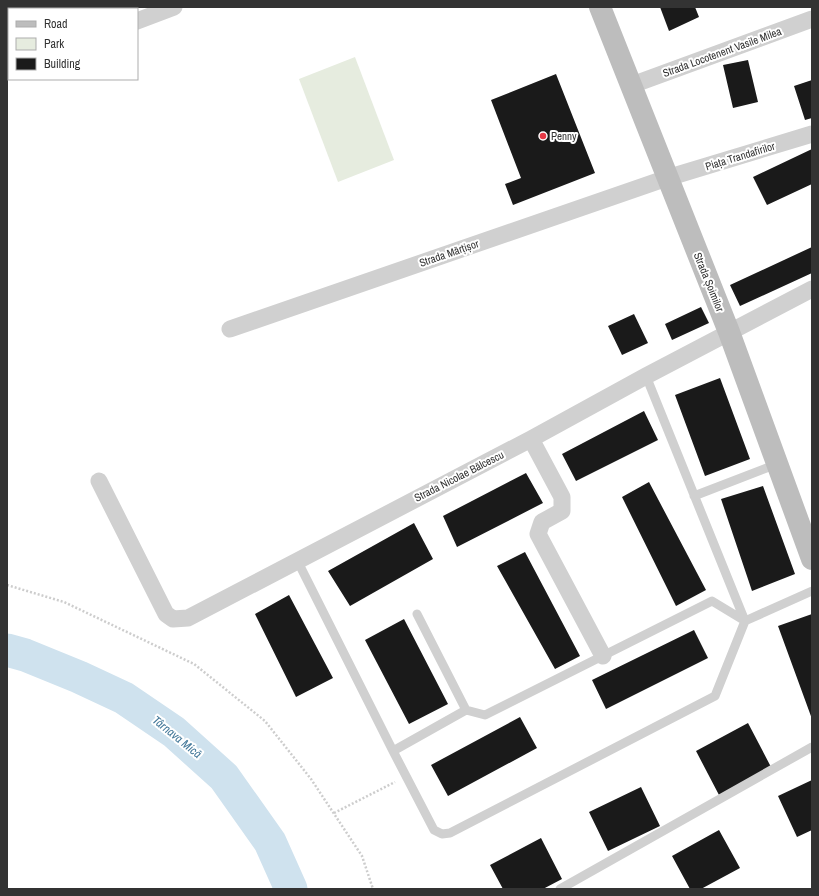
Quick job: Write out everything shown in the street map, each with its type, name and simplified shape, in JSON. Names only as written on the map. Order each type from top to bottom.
[{"type":"street","points":[[138,20],[174,7]]},
{"type":"street","name":"Strada Șoimilor","points":[[600,7],[729,332],[812,559]]},
{"type":"street","name":"Strada Locotenent Vasile Milea","points":[[632,86],[812,19]]},
{"type":"street","name":"Piața Trandafirilor","points":[[667,178],[812,134]]},
{"type":"street","name":"Strada Mărțișor","points":[[230,329],[667,178]]},
{"type":"street","points":[[729,332],[812,289]]},
{"type":"street","name":"Strada Nicolae Bălcescu","points":[[99,481],[166,614],[173,619],[188,618],[531,439],[729,332]]},
{"type":"street","points":[[531,439],[562,497],[562,510],[542,522],[538,534],[604,656]]},
{"type":"lane","points":[[646,376],[746,621]]},
{"type":"lane","points":[[694,496],[777,464]]},
{"type":"lane","points":[[297,560],[434,830],[442,834],[450,833],[715,696],[746,621],[812,591]]},
{"type":"lane","points":[[417,614],[466,710],[485,716],[712,601],[746,621]]},
{"type":"lane","points":[[393,751],[466,710]]},
{"type":"lane","points":[[560,889],[812,747]]},
{"type":"path","points":[[7,585],[64,602],[194,664],[264,721],[311,779],[362,856],[373,889]]},
{"type":"path","points":[[334,813],[406,776]]},
{"type":"green space","points":[[355,57],[394,160],[338,182],[299,79]]},
{"type":"building","points":[[660,7],[695,7],[699,17],[669,31]]},
{"type":"building","points":[[748,60],[758,102],[733,108],[723,65]]},
{"type":"building","name":"Penny","points":[[556,74],[595,173],[513,205],[505,184],[521,178],[491,100]]},
{"type":"building","points":[[812,80],[812,118],[805,120],[794,86]]},
{"type":"building","points":[[812,149],[812,184],[767,205],[753,177]]},
{"type":"building","points":[[812,247],[812,273],[740,306],[730,285]]},
{"type":"building","points":[[701,307],[709,323],[672,340],[665,324]]},
{"type":"building","points":[[634,314],[648,343],[622,355],[608,326]]},
{"type":"building","points":[[720,378],[750,459],[705,476],[675,395]]},
{"type":"building","points":[[644,411],[658,440],[576,481],[562,454]]},
{"type":"building","points":[[526,473],[543,503],[457,547],[443,516]]},
{"type":"building","points":[[649,482],[706,590],[676,606],[622,497]]},
{"type":"building","points":[[763,486],[795,574],[752,591],[721,499]]},
{"type":"building","points":[[414,523],[433,559],[350,606],[328,571]]},
{"type":"building","points":[[525,552],[580,656],[555,669],[497,566]]},
{"type":"building","points":[[289,595],[333,678],[296,697],[255,614]]},
{"type":"building","points":[[812,614],[812,719],[778,626]]},
{"type":"building","points":[[404,619],[448,704],[409,724],[365,640]]},
{"type":"building","points":[[694,630],[708,658],[606,709],[592,680]]},
{"type":"building","points":[[520,717],[537,748],[448,796],[431,765]]},
{"type":"building","points":[[748,723],[771,767],[719,795],[696,751]]},
{"type":"building","points":[[812,780],[812,830],[797,837],[778,796]]},
{"type":"building","points":[[641,787],[660,826],[608,851],[589,812]]},
{"type":"building","points":[[719,830],[740,868],[701,889],[690,889],[672,856]]},
{"type":"building","points":[[541,838],[562,879],[543,889],[503,889],[490,865]]},
{"type":"waterway","name":"Târnava Mică","points":[[7,650],[25,655],[79,677],[124,698],[174,732],[224,777],[270,842],[291,889]]},
{"type":"place","name":"Penny","points":[[543,136]]}]
